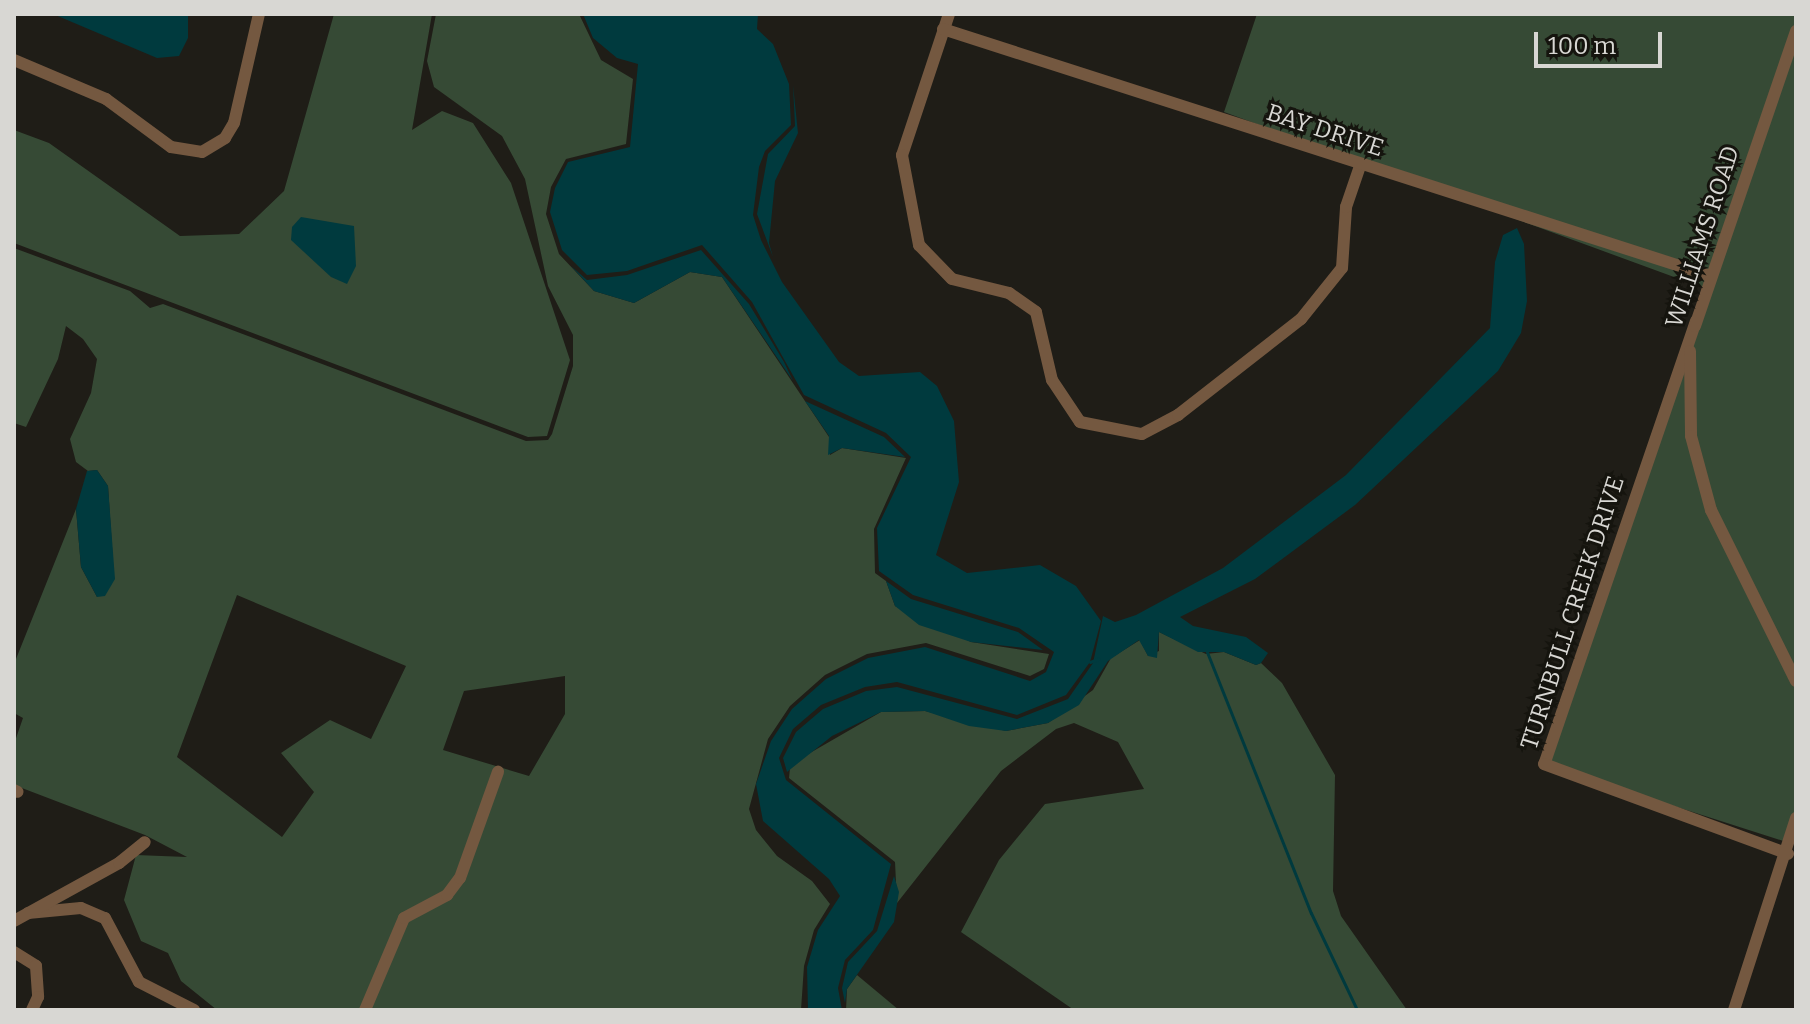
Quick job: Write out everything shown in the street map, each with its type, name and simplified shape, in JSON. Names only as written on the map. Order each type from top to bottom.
[{"type":"street","points":[[14,60],[106,99],[171,147],[202,152],[225,138],[234,123],[259,14]]},
{"type":"street","points":[[949,14],[902,155],[919,245],[952,279],[1009,293],[1036,312],[1052,380],[1080,422],[1142,434],[1178,415],[1301,319],[1342,268],[1346,207],[1360,166]]},
{"type":"street","name":"BAY DRIVE","points":[[943,29],[1360,166],[1711,276]]},
{"type":"street","name":"WILLIAMS ROAD","points":[[1796,31],[1696,321],[1687,390],[1689,420],[1711,510],[1796,681]]},
{"type":"street","name":"TURNBULL CREEK DRIVE","points":[[1696,321],[1544,764],[1788,854]]},
{"type":"street","points":[[365,1010],[404,918],[447,895],[460,878],[498,772]]},
{"type":"street","points":[[1734,1010],[1788,854],[1796,818]]},
{"type":"street","points":[[14,921],[119,863],[145,842]]},
{"type":"street","points":[[28,913],[81,908],[105,918],[139,982],[194,1010]]},
{"type":"street","points":[[14,952],[36,966],[38,997],[32,1010]]},
{"type":"green space","points":[[334,14],[432,14],[412,130],[442,111],[473,123],[511,183],[570,360],[547,436],[528,437],[14,243],[14,130],[49,143],[180,236],[239,234],[284,191]]},
{"type":"green space","points":[[436,14],[579,14],[601,60],[633,79],[626,144],[566,159],[551,187],[546,214],[559,254],[594,291],[634,303],[690,272],[722,277],[829,437],[830,455],[842,448],[906,458],[874,529],[875,573],[886,581],[895,606],[971,642],[1049,654],[1044,669],[1030,676],[926,643],[867,654],[825,675],[790,706],[768,739],[749,809],[756,830],[777,856],[812,881],[830,904],[814,930],[804,966],[801,1010],[217,1010],[181,981],[168,953],[141,941],[124,900],[136,855],[187,857],[145,835],[14,785],[14,744],[23,718],[14,713],[14,664],[76,509],[81,567],[97,597],[113,562],[108,486],[97,470],[88,471],[76,462],[70,439],[91,393],[97,359],[83,339],[66,326],[58,359],[26,427],[14,423],[14,248],[130,291],[150,308],[163,304],[526,441],[548,440],[552,434],[573,366],[573,335],[548,286],[525,179],[502,136],[434,87],[427,61]],"holes":[[[237,595],[406,666],[371,739],[330,720],[281,753],[314,792],[282,837],[177,757]],[[565,676],[565,714],[529,776],[443,750],[464,691]]]},
{"type":"green space","points":[[1257,14],[1796,14],[1796,845],[1546,765],[1704,288],[1224,112]]},
{"type":"green space","points":[[1159,632],[1206,654],[1224,652],[1256,665],[1261,663],[1282,683],[1335,775],[1333,891],[1341,916],[1407,1010],[1074,1010],[961,932],[999,860],[1045,804],[1144,789],[1118,742],[1074,723],[1056,729],[1001,771],[897,903],[895,862],[789,778],[790,768],[803,757],[881,712],[925,711],[1006,731],[1048,723],[1093,690],[1111,658],[1140,640],[1148,656],[1159,651]]},
{"type":"green space","points":[[857,975],[899,1010],[846,1010],[847,989]]},
{"type":"water","points":[[53,14],[188,14],[188,38],[179,56],[157,58]]},
{"type":"water","points":[[583,14],[758,14],[757,29],[773,44],[789,84],[791,125],[765,151],[759,167],[753,215],[761,240],[782,282],[839,362],[859,376],[920,372],[937,386],[954,421],[959,482],[936,555],[967,573],[1040,565],[1076,586],[1101,621],[1090,662],[1066,695],[1017,715],[897,682],[865,687],[821,705],[793,729],[779,758],[786,780],[891,864],[873,930],[845,960],[838,988],[842,1010],[808,1010],[807,967],[818,930],[840,896],[829,879],[763,821],[756,784],[771,741],[792,709],[826,679],[868,658],[925,647],[1030,681],[1046,672],[1054,652],[1019,628],[913,595],[879,571],[877,528],[911,457],[886,433],[804,395],[752,302],[702,245],[627,271],[587,275],[562,250],[550,212],[555,188],[568,162],[630,147],[638,64],[617,58],[593,38]]},
{"type":"water","points":[[793,85],[798,133],[775,181],[769,243],[773,257],[757,214],[768,154],[795,126]]},
{"type":"water","points":[[301,217],[354,226],[356,266],[347,284],[331,277],[291,240],[292,227]]},
{"type":"water","points":[[1517,228],[1524,244],[1527,301],[1521,333],[1498,371],[1355,505],[1255,579],[1180,617],[1193,626],[1246,637],[1268,653],[1261,663],[1256,665],[1224,652],[1198,652],[1159,632],[1157,658],[1148,656],[1139,640],[1108,661],[1079,705],[1048,723],[1006,731],[969,726],[925,711],[881,712],[832,736],[787,772],[783,758],[796,732],[823,709],[866,691],[897,687],[1017,719],[1068,699],[1093,663],[1103,616],[1115,622],[1136,615],[1223,568],[1346,475],[1490,328],[1495,262],[1503,235]]},
{"type":"water","points":[[701,250],[749,304],[793,381],[722,277],[690,272],[634,303],[594,291],[571,266],[587,280],[627,275]]},
{"type":"water","points":[[805,401],[884,437],[905,457],[842,448],[828,455],[829,436]]},
{"type":"water","points":[[97,470],[108,486],[115,579],[105,596],[97,597],[81,567],[76,509],[87,471]]},
{"type":"water","points":[[886,581],[911,599],[1018,632],[1043,650],[971,642],[919,625],[895,606]]},
{"type":"water","points":[[894,876],[899,892],[894,922],[847,989],[845,1003],[842,988],[848,962],[877,931]]},
{"type":"waterway","points":[[1207,652],[1311,913],[1357,1010]]},
{"type":"waterway","points":[[1090,662],[1098,659]]}]
